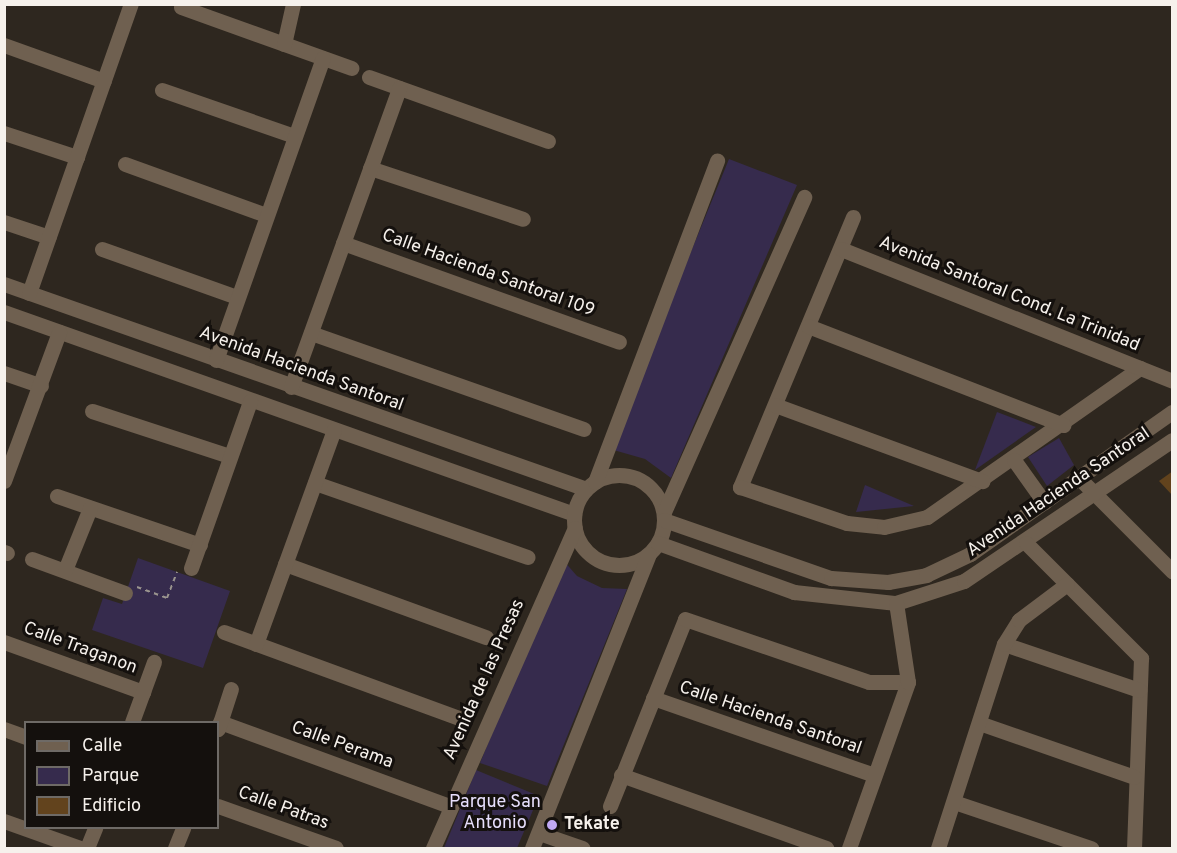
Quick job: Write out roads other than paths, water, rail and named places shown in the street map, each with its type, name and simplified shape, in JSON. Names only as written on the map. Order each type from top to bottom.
[{"type":"street","points":[[29,293],[131,4]]},
{"type":"street","points":[[284,44],[293,4]]},
{"type":"street","points":[[181,7],[351,68]]},
{"type":"street","points":[[4,45],[104,81]]},
{"type":"street","points":[[216,360],[323,58]]},
{"type":"street","points":[[369,76],[548,141]]},
{"type":"street","points":[[291,387],[399,88]]},
{"type":"street","points":[[162,90],[294,136]]},
{"type":"street","points":[[4,133],[77,158]]},
{"type":"street","points":[[653,548],[636,562],[604,562],[580,543],[574,521],[717,160]]},
{"type":"street","points":[[125,164],[266,215]]},
{"type":"street","points":[[370,168],[523,219]]},
{"type":"street","points":[[532,849],[664,516],[804,197]]},
{"type":"street","name":"Avenida Santoral Cond. La Trinidad","points":[[853,217],[740,487],[847,523],[884,527],[927,517],[1014,460],[1140,368]]},
{"type":"street","points":[[4,222],[49,237]]},
{"type":"street","name":"Calle Hacienda Santoral 109","points":[[343,243],[619,342]]},
{"type":"street","points":[[102,249],[237,297]]},
{"type":"street","name":"Avenida Santoral Cond. La Trinidad","points":[[841,249],[1140,368]]},
{"type":"street","name":"Avenida Hacienda Santoral","points":[[4,284],[438,439],[590,485]]},
{"type":"street","points":[[4,312],[430,464],[574,521]]},
{"type":"street","points":[[808,326],[1063,425]]},
{"type":"street","points":[[117,353],[123,327]]},
{"type":"street","points":[[4,481],[7,465],[41,386],[59,332]]},
{"type":"street","points":[[311,333],[584,429]]},
{"type":"street","points":[[1140,368],[1173,381]]},
{"type":"street","points":[[4,373],[41,386]]},
{"type":"street","points":[[191,568],[250,400]]},
{"type":"street","points":[[775,405],[982,481]]},
{"type":"street","points":[[92,411],[230,456]]},
{"type":"street","name":"Avenida Hacienda Santoral","points":[[664,516],[831,578],[888,582],[926,575],[970,554],[1173,412]]},
{"type":"street","points":[[256,644],[334,430]]},
{"type":"street","points":[[430,464],[438,439]]},
{"type":"street","name":"Avenida Hacienda Santoral","points":[[653,548],[794,592],[896,603],[964,582],[1026,543],[1173,440]]},
{"type":"street","points":[[1014,460],[1044,502]]},
{"type":"street","points":[[590,485],[629,476],[657,495],[664,516]]},
{"type":"street","points":[[1079,478],[1173,571]]},
{"type":"street","points":[[315,483],[527,557]]},
{"type":"street","points":[[57,496],[200,545]]},
{"type":"street","points":[[65,570],[90,508]]},
{"type":"street","name":"Avenida de las Presas","points":[[434,849],[450,806],[574,521]]},
{"type":"street","points":[[1026,543],[1141,658],[1134,777],[1134,849]]},
{"type":"street","points":[[32,559],[125,593]]},
{"type":"street","points":[[285,564],[486,637]]},
{"type":"street","points":[[938,849],[981,724],[1004,644],[1018,620],[1067,584]]},
{"type":"street","name":"Calle Hacienda Santoral","points":[[849,849],[908,682],[896,603]]},
{"type":"street","name":"Calle Hacienda Santoral","points":[[610,806],[685,619],[869,682],[908,682]]},
{"type":"street","points":[[224,632],[464,720]]},
{"type":"street","name":"Calle Traganon","points":[[4,642],[143,692]]},
{"type":"street","points":[[1004,644],[1139,690]]},
{"type":"street","points":[[133,721],[154,662]]},
{"type":"street","points":[[219,725],[231,689]]},
{"type":"street","name":"Calle Hacienda Santoral","points":[[653,698],[874,776]]},
{"type":"street","points":[[981,724],[1134,777]]},
{"type":"street","name":"Calle Perama","points":[[219,725],[450,806]]},
{"type":"street","points":[[4,729],[24,736]]},
{"type":"street","points":[[621,775],[826,849]]},
{"type":"street","points":[[954,802],[1091,849]]},
{"type":"street","name":"Calle Patras","points":[[219,806],[336,849]]},
{"type":"street","points":[[4,821],[43,842],[80,849]]},
{"type":"street","points":[[87,849],[95,829]]},
{"type":"street","points":[[176,849],[183,829]]},
{"type":"street","points":[[539,833],[582,849]]},
{"type":"place","name":"Tekate","points":[[552,825]]},
{"type":"park label","name":"Parque San Antonio","points":[[495,814]]}]
